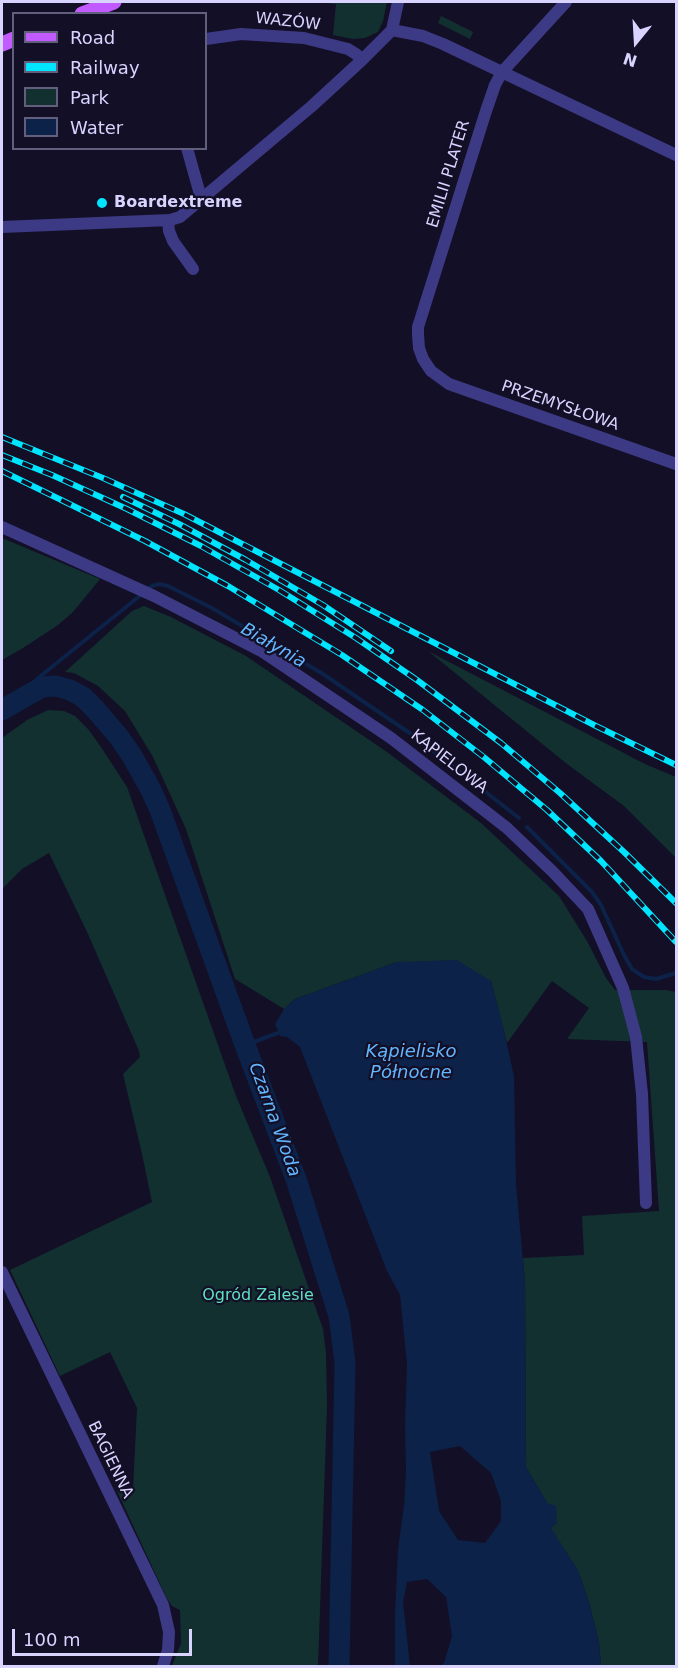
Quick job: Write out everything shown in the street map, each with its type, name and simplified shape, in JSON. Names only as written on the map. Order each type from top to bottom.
[{"type":"main road","points":[[87,12],[114,2]]},
{"type":"street","points":[[2,227],[168,220],[180,217],[312,106],[362,60],[392,30],[398,2]]},
{"type":"street","name":"EMILII PLATER","points":[[435,376],[423,359],[418,340],[418,327],[486,111],[502,72],[566,2]]},
{"type":"street","points":[[392,30],[416,34],[433,40],[676,155]]},
{"type":"street","name":"WAZÓW","points":[[207,39],[241,34],[304,38],[348,49],[362,60]]},
{"type":"street","points":[[188,150],[201,198]]},
{"type":"street","points":[[168,220],[171,238],[193,269]]},
{"type":"street","name":"PRZEMYSŁOWA","points":[[435,376],[443,382],[676,464]]},
{"type":"street","name":"KĄPIELOWA","points":[[2,527],[154,596],[263,652],[391,738],[507,828],[553,872],[588,909],[623,988],[636,1037],[642,1094],[646,1203]]},
{"type":"street","name":"BAGIENNA","points":[[2,1272],[163,1605],[169,1632],[168,1650],[163,1666]]},
{"type":"green space","points":[[315,2],[387,2],[378,32],[365,38],[353,39],[333,35],[336,4]]},
{"type":"green space","points":[[441,16],[473,32],[470,39],[438,23]]},
{"type":"green space","points":[[2,538],[100,579],[73,612],[58,625],[2,660]]},
{"type":"green space","points":[[144,606],[171,617],[246,656],[387,752],[481,823],[559,896],[615,990],[676,992],[676,1666],[601,1666],[599,1643],[589,1602],[578,1571],[550,1528],[547,1503],[526,1467],[523,1258],[584,1255],[582,1216],[659,1211],[647,1042],[567,1039],[589,1008],[552,981],[507,1043],[491,981],[397,962],[295,999],[284,1009],[235,979],[186,829],[153,757],[125,711],[98,686],[74,673],[65,672],[132,611]]},
{"type":"green space","points":[[428,651],[645,764],[676,777],[676,858],[624,806],[567,764]]},
{"type":"green space","name":"Ogród Zalesie","points":[[48,710],[64,711],[75,716],[88,729],[127,787],[236,1096],[270,1177],[323,1329],[327,1407],[318,1666],[172,1666],[181,1643],[180,1610],[172,1606],[167,1599],[117,1491],[133,1490],[137,1408],[110,1352],[60,1376],[10,1270],[152,1202],[123,1074],[140,1057],[139,1051],[88,934],[49,853],[22,869],[2,889],[2,738],[27,720]]},
{"type":"water","name":"Kąpielisko Północne","points":[[457,960],[491,981],[514,1076],[516,1184],[525,1283],[526,1467],[547,1503],[556,1506],[557,1523],[551,1528],[578,1570],[599,1643],[601,1666],[440,1666],[444,1663],[452,1636],[446,1597],[427,1579],[407,1582],[403,1602],[410,1666],[395,1666],[398,1550],[406,1471],[407,1364],[400,1295],[387,1271],[300,1047],[287,1037],[280,1036],[275,1024],[284,1009],[295,999],[397,962]],"holes":[[[460,1446],[491,1473],[501,1501],[501,1521],[485,1543],[458,1540],[439,1511],[430,1452]]]},
{"type":"waterway","name":"Białynia","points":[[31,693],[37,679],[152,586],[159,584],[168,586],[212,608],[323,674],[414,736],[519,818]]},
{"type":"waterway","name":"Czarna Woda","points":[[2,710],[42,687],[56,686],[70,690],[83,697],[95,709],[132,756],[160,810],[296,1179],[339,1316],[345,1363],[339,1666]]},
{"type":"waterway","name":"Białynia","points":[[527,827],[592,892],[601,905],[632,969],[644,977],[656,979],[676,973]]},
{"type":"waterway","points":[[245,1045],[278,1033]]},
{"type":"railway","points":[[2,437],[184,514],[676,765]]},
{"type":"railway","points":[[2,455],[127,509],[201,546],[279,590],[356,638],[501,743],[560,793],[676,903]]},
{"type":"railway","points":[[2,471],[145,541],[228,586],[342,655],[423,710],[547,810],[601,861],[676,942]]},
{"type":"railway","points":[[123,497],[246,560],[323,605],[391,651]]},
{"type":"place","name":"Boardextreme","points":[[102,203]]}]
